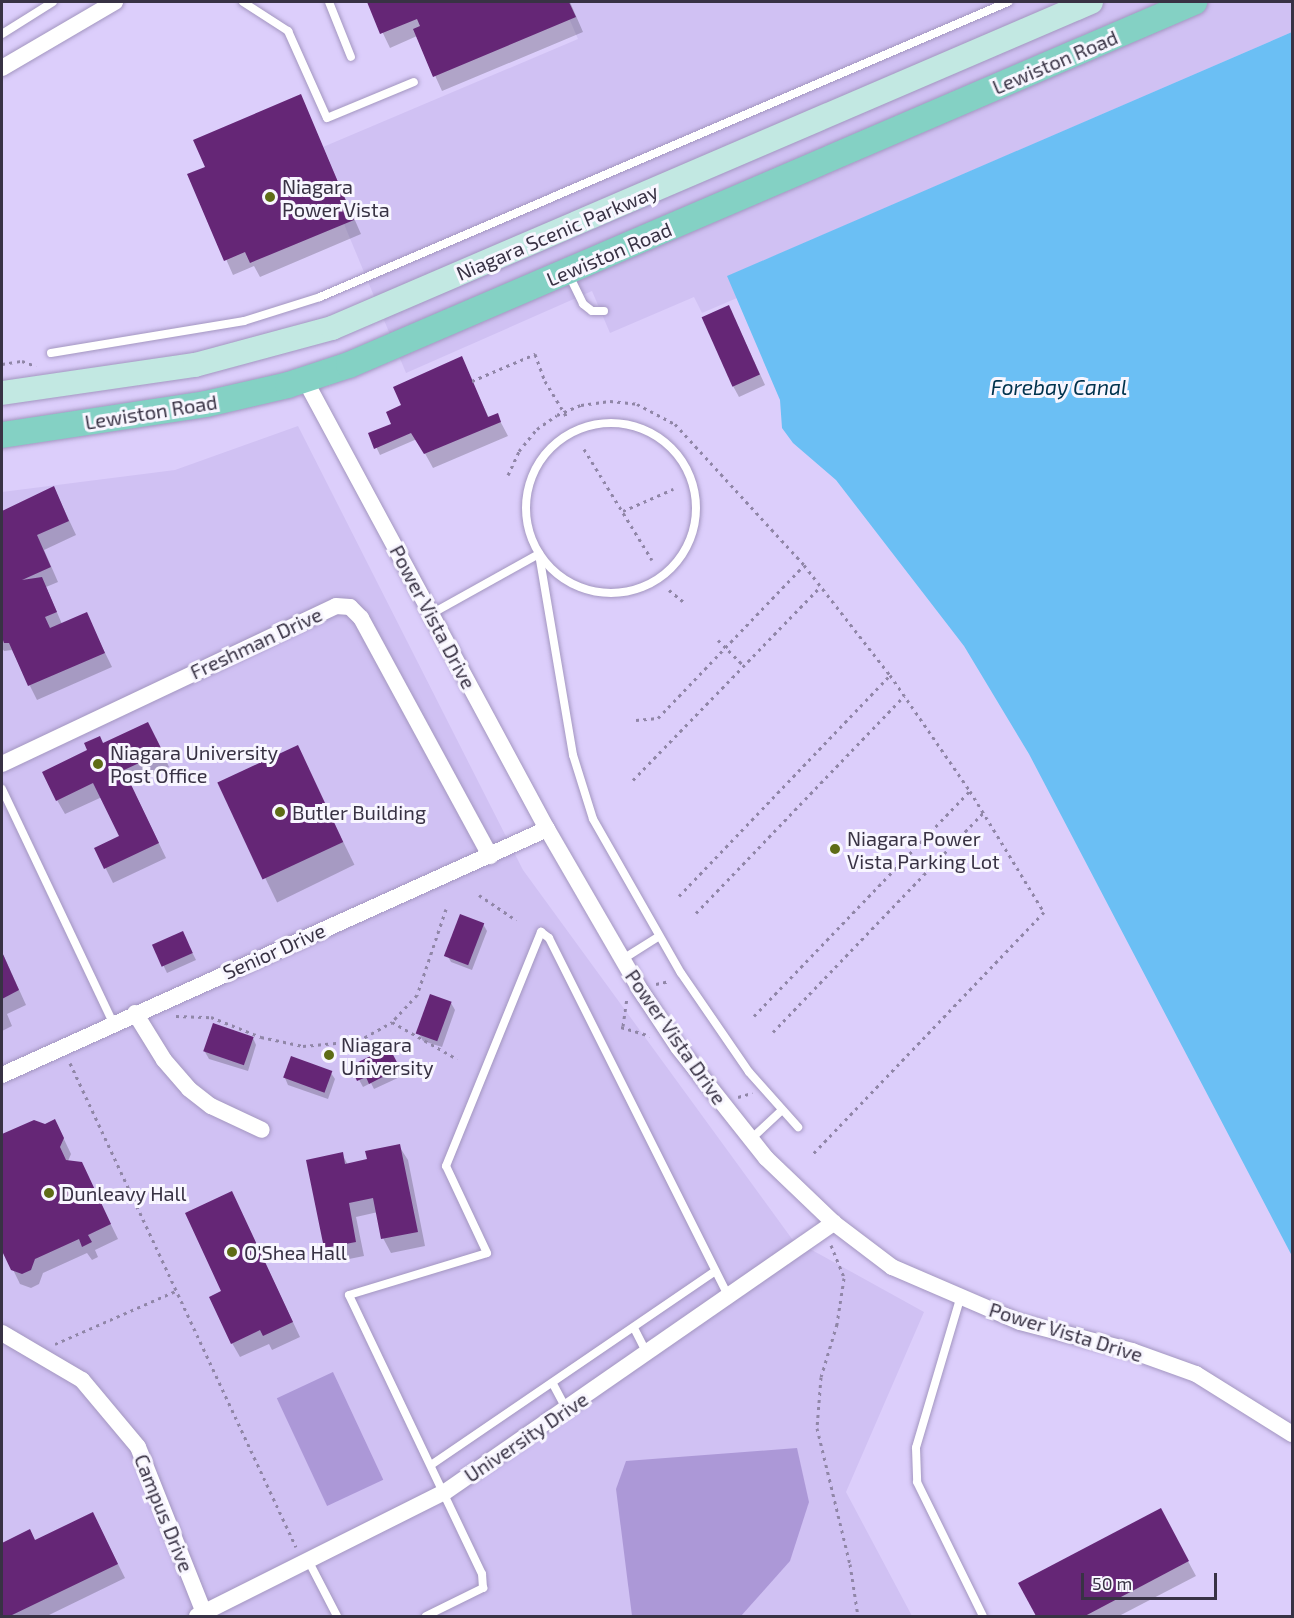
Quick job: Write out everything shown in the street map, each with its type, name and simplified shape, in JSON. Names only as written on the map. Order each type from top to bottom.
[{"type":"main road","name":"Niagara Scenic Parkway","points":[[2,393],[217,361],[332,328],[1091,2]]},
{"type":"main road","name":"Lewiston Road","points":[[2,435],[195,406],[304,380],[568,271],[1194,2]]},
{"type":"street","points":[[3,63],[116,2]]},
{"type":"street","name":"Power Vista Drive","points":[[304,380],[547,829],[623,959],[678,1047],[751,1139],[834,1223],[892,1267],[960,1299],[1020,1322],[1132,1351],[1196,1374],[1293,1434]]},
{"type":"street","name":"Freshman Drive","points":[[2,764],[316,615],[336,606],[350,607],[361,618],[490,856]]},
{"type":"street","name":"Senior Drive","points":[[2,1075],[547,829]]},
{"type":"street","points":[[135,1013],[164,1060],[189,1089],[211,1106],[262,1130]]},
{"type":"street","name":"University Drive","points":[[202,1615],[445,1492],[648,1355],[834,1223]]},
{"type":"street","name":"Campus Drive","points":[[2,1333],[82,1380],[138,1447],[202,1615]]},
{"type":"lane","points":[[2,34],[53,2]]},
{"type":"lane","points":[[243,2],[288,31],[327,118],[414,82]]},
{"type":"lane","points":[[329,2],[351,57]]},
{"type":"lane","points":[[51,353],[223,325],[320,297],[1008,2]]},
{"type":"lane","points":[[568,271],[583,304],[592,311],[604,311]]},
{"type":"lane","points":[[539,554],[551,570],[574,586],[599,594],[627,593],[652,584],[673,568],[689,545],[696,520],[695,492],[686,467],[672,448],[652,433],[630,425],[590,426],[561,439],[543,456],[531,477],[526,501],[527,526],[539,554],[582,790],[658,937],[722,1036],[798,1127]]},
{"type":"lane","points":[[431,614],[539,554]]},
{"type":"lane","points":[[2,789],[113,1023]]},
{"type":"lane","points":[[426,1617],[483,1588],[482,1574],[445,1492],[349,1295],[487,1253],[446,1166],[541,932],[549,938],[729,1298]]},
{"type":"lane","points":[[623,959],[658,937]]},
{"type":"lane","points":[[751,1139],[782,1110]]},
{"type":"lane","points":[[431,1465],[553,1384],[715,1271]]},
{"type":"lane","points":[[960,1299],[916,1448],[917,1482],[983,1617]]},
{"type":"lane","points":[[634,1328],[648,1355]]},
{"type":"lane","points":[[553,1384],[567,1410]]},
{"type":"lane","points":[[309,1562],[337,1617]]},
{"type":"path","points":[[472,381],[535,354],[568,419]]},
{"type":"path","points":[[2,364],[22,361]]},
{"type":"path","points":[[508,475],[526,440],[563,412],[610,401],[650,408],[687,434],[821,586],[890,675],[969,791],[1044,912],[813,1154]]},
{"type":"path","points":[[584,449],[652,560]]},
{"type":"path","points":[[710,471],[717,468]]},
{"type":"path","points":[[622,511],[673,489]]},
{"type":"path","points":[[636,720],[658,718],[804,566]]},
{"type":"path","points":[[633,780],[821,586]]},
{"type":"path","points":[[669,590],[685,603]]},
{"type":"path","points":[[718,640],[744,666]]},
{"type":"path","points":[[679,896],[890,675]]},
{"type":"path","points":[[696,913],[904,696]]},
{"type":"path","points":[[754,1016],[969,791]]},
{"type":"path","points":[[773,1032],[983,813]]},
{"type":"path","points":[[478,895],[516,920]]},
{"type":"path","points":[[173,1016],[211,1017],[261,1037],[303,1046],[358,1041],[392,1022],[417,994],[446,909]]},
{"type":"path","points":[[651,984],[672,981]]},
{"type":"path","points":[[633,996],[624,1001],[622,1027],[650,1036]]},
{"type":"path","points":[[392,1022],[457,1059]]},
{"type":"path","points":[[67,1056],[296,1547],[305,1543]]},
{"type":"path","points":[[732,1099],[754,1093]]},
{"type":"path","points":[[830,1244],[844,1278],[837,1324],[821,1377],[817,1428],[846,1546],[858,1617]]},
{"type":"path","points":[[35,1353],[177,1291]]},
{"type":"shaded area","points":[[562,2],[1292,2],[1292,32],[728,276],[737,298],[702,313],[694,297],[610,333],[592,291],[406,373],[344,224],[323,147],[578,39]]},
{"type":"shaded area","name":"Niagara University","points":[[298,426],[523,870],[792,1239],[924,1312],[846,1492],[912,1616],[2,1616],[2,492],[175,470]]},
{"type":"shaded area","points":[[333,1372],[383,1480],[327,1506],[277,1398]]},
{"type":"shaded area","points":[[797,1448],[809,1502],[790,1561],[741,1616],[632,1616],[616,1489],[626,1461]]},
{"type":"water","name":"Forebay Canal","points":[[1292,32],[1292,1256],[1029,754],[964,646],[836,480],[793,443],[782,428],[780,400],[727,276]]},
{"type":"building","points":[[367,2],[569,2],[576,17],[433,77],[413,29],[420,26],[417,19],[380,34]]},
{"type":"building","name":"Niagara Power Vista","points":[[301,94],[354,220],[250,263],[245,252],[224,261],[187,174],[205,167],[193,140]]},
{"type":"building","points":[[729,305],[760,374],[733,387],[702,317]]},
{"type":"building","points":[[462,356],[488,417],[498,413],[501,422],[424,454],[411,433],[374,449],[368,433],[391,424],[386,412],[401,405],[393,387]]},
{"type":"building","points":[[54,486],[69,521],[37,535],[51,567],[22,580],[42,577],[57,612],[45,617],[50,628],[87,612],[105,653],[28,686],[9,643],[4,643],[2,637],[2,511]]},
{"type":"building","points":[[148,722],[163,752],[124,770],[159,843],[104,869],[94,848],[119,836],[93,783],[56,801],[42,772],[87,750],[84,743],[100,736],[103,743]]},
{"type":"building","name":"Butler Building","points":[[298,745],[343,842],[263,880],[217,783]]},
{"type":"building","points":[[460,914],[484,923],[468,965],[444,956]]},
{"type":"building","points":[[183,931],[193,953],[162,967],[152,945]]},
{"type":"building","points":[[2,952],[19,990],[2,999]]},
{"type":"building","points":[[430,994],[452,1002],[437,1041],[416,1033]]},
{"type":"building","points":[[213,1023],[254,1037],[244,1065],[203,1051]]},
{"type":"building","points":[[389,1047],[400,1068],[369,1084],[366,1077],[357,1081],[350,1066]]},
{"type":"building","points":[[291,1056],[332,1071],[324,1093],[283,1078]]},
{"type":"building","name":"Dunleavy Hall","points":[[55,1119],[64,1138],[60,1147],[66,1160],[82,1162],[111,1224],[88,1235],[92,1242],[82,1247],[79,1239],[35,1259],[31,1270],[22,1274],[11,1270],[2,1251],[2,1134],[34,1120],[45,1124]]},
{"type":"building","points":[[400,1144],[418,1232],[381,1239],[373,1198],[349,1203],[356,1242],[324,1248],[306,1160],[343,1152],[345,1164],[367,1159],[365,1151]]},
{"type":"building","name":"O'Shea Hall","points":[[232,1191],[293,1322],[263,1336],[260,1330],[231,1344],[209,1297],[221,1291],[185,1213]]},
{"type":"building","points":[[1161,1508],[1189,1561],[1085,1616],[1036,1616],[1018,1583]]},
{"type":"building","points":[[93,1512],[118,1564],[10,1616],[2,1616],[2,1543],[30,1529],[35,1540]]},
{"type":"place","name":"Niagara Power Vista","points":[[270,197]]},
{"type":"place","name":"Niagara University Post Office","points":[[98,764]]},
{"type":"place","name":"Butler Building","points":[[280,812]]},
{"type":"place","name":"Niagara Power Vista Parking Lot","points":[[835,849]]},
{"type":"place","name":"Niagara University","points":[[329,1055]]},
{"type":"place","name":"Dunleavy Hall","points":[[49,1193]]},
{"type":"place","name":"O'Shea Hall","points":[[232,1252]]}]
